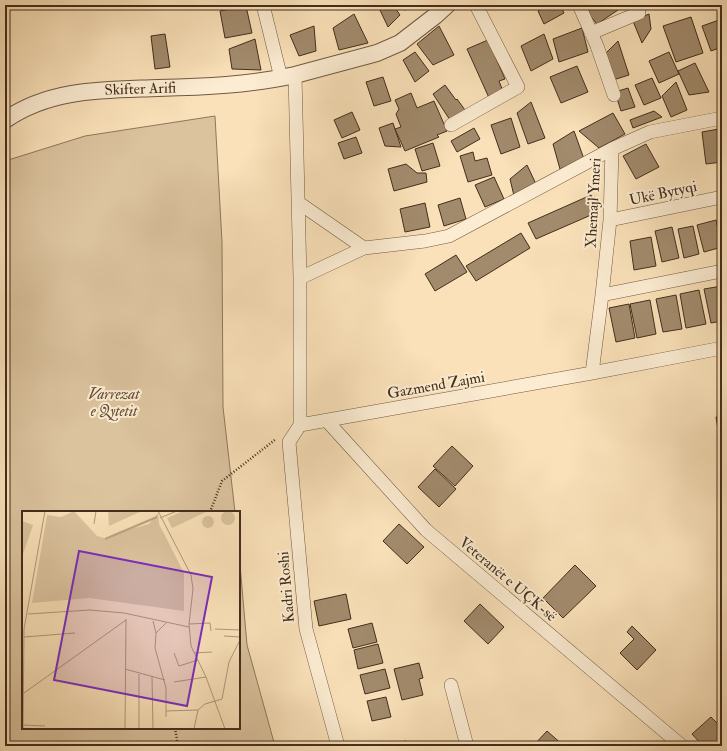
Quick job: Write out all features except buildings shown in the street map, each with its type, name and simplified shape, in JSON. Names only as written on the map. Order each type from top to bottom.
[{"type":"street","points":[[263,5],[288,77],[299,203],[300,425]]},
{"type":"street","name":"Skifter Arifi","points":[[5,120],[44,99],[88,91],[212,86],[288,77],[377,54],[400,44],[433,11],[447,5]]},
{"type":"street","points":[[451,125],[518,87],[476,5]]},
{"type":"street","points":[[579,5],[597,46],[614,94]]},
{"type":"street","points":[[591,33],[639,13]]},
{"type":"street","name":"Xhemajl Ymeri","points":[[592,373],[610,220],[612,148],[650,132],[722,118]]},
{"type":"street","points":[[300,278],[364,248],[425,241],[449,236],[612,148]]},
{"type":"street","name":"Ukë Bytyqi","points":[[610,220],[722,197]]},
{"type":"street","points":[[299,203],[364,248]]},
{"type":"street","points":[[602,295],[722,271]]},
{"type":"street","name":"Gazmend Zajmi","points":[[300,425],[592,373],[722,348]]},
{"type":"street","name":"Veteranët e UÇK-së","points":[[327,421],[426,530],[682,746]]},
{"type":"street","name":"Kadri Roshi","points":[[300,425],[288,442],[306,629],[338,746]]},
{"type":"street","points":[[451,685],[467,746]]},
{"type":"path","points":[[210,511],[222,481],[292,426],[300,425]]},
{"type":"path","points":[[175,729],[178,746]]},
{"type":"green space","name":"Varrezat e Qytetit","points":[[215,116],[222,242],[223,407],[235,511],[22,511],[22,729],[240,729],[240,564],[247,645],[275,746],[5,746],[5,161],[85,136]]}]
